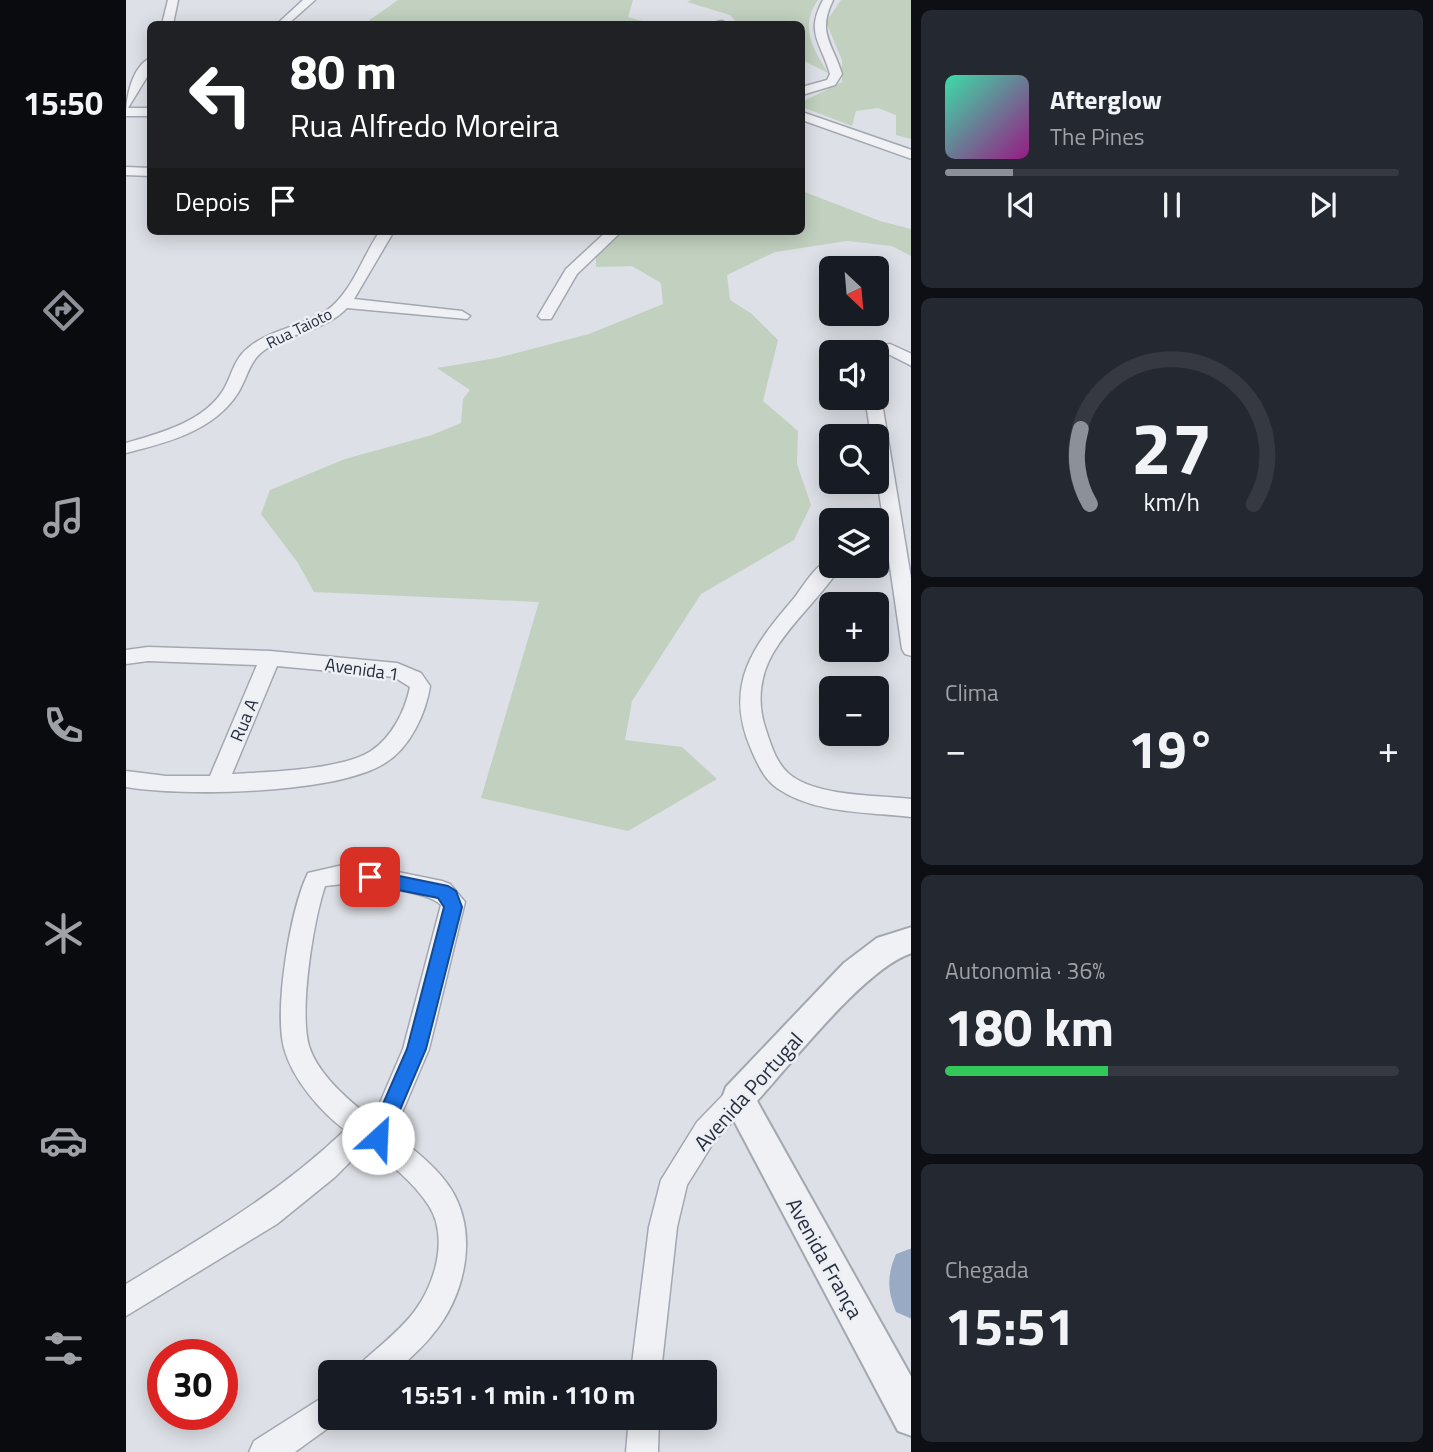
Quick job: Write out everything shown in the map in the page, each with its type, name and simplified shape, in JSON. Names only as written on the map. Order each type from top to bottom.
[{"type":"street","points":[[169,21],[173,0]]},
{"type":"street","points":[[286,21],[310,0]]},
{"type":"street","points":[[805,90],[831,82],[836,74],[817,29],[818,16],[828,0]]},
{"type":"street","points":[[126,105],[147,67]]},
{"type":"street","points":[[126,112],[147,112]]},
{"type":"street","points":[[805,117],[911,155]]},
{"type":"street","points":[[126,171],[147,172]]},
{"type":"street","name":"Rua Taioto","points":[[126,448],[154,440],[202,419],[219,407],[231,392],[250,353],[266,342],[330,315],[345,303],[374,247],[384,235]]},
{"type":"street","points":[[546,316],[571,272],[611,235]]},
{"type":"street","points":[[345,303],[462,316]]},
{"type":"street","points":[[889,349],[911,360]]},
{"type":"street","points":[[874,410],[882,508]]},
{"type":"street","points":[[889,548],[911,645]]},
{"type":"street","points":[[822,578],[765,645],[753,671],[750,702],[757,737],[770,769],[789,786],[822,797],[911,808]]},
{"type":"street","name":"Avenida 1","points":[[126,657],[148,654],[270,658],[397,670],[414,678],[421,686],[420,694],[391,747],[376,759],[358,767],[178,785],[126,779]]},
{"type":"street","name":"Rua A","points":[[218,782],[270,658]]},
{"type":"street","points":[[126,1301],[267,1214],[372,1133],[416,1049],[453,902],[442,891],[345,873],[327,874],[316,880],[305,912],[293,1014],[297,1049],[310,1075],[344,1114],[372,1133],[407,1160],[441,1199],[452,1234],[449,1279],[424,1323],[385,1360]]},
{"type":"street","name":"Avenida Portugal","points":[[647,1360],[663,1227],[675,1180],[706,1131],[855,972],[888,947],[911,940]]},
{"type":"street","name":"Avenida França","points":[[738,1098],[911,1415]]},
{"type":"street","points":[[265,1452],[318,1416]]},
{"type":"street","points":[[642,1452],[643,1430]]},
{"type":"green space","points":[[398,0],[633,0],[628,17],[642,21],[368,21]]},
{"type":"green space","points":[[818,0],[809,20],[810,38],[828,73],[805,62],[805,21],[735,21],[730,15],[687,2]]},
{"type":"green space","points":[[841,0],[911,0],[911,139],[896,135],[896,115],[878,108],[856,111],[852,126],[805,108],[805,100],[842,82],[842,60],[826,22]]},
{"type":"green space","points":[[805,192],[880,221],[911,229],[911,256],[892,246],[847,241],[775,252],[727,275],[730,300],[752,314],[778,340],[763,401],[798,431],[797,464],[811,505],[794,540],[701,594],[632,701],[625,740],[682,747],[717,779],[628,831],[481,798],[539,602],[314,592],[298,563],[261,514],[270,490],[345,459],[432,435],[461,423],[463,399],[470,390],[437,368],[497,358],[589,334],[663,304],[661,283],[632,266],[596,267],[596,251],[615,235],[805,235]]},
{"type":"route","points":[[370,877],[442,891],[450,896],[453,902],[416,1049],[378,1138]]}]
